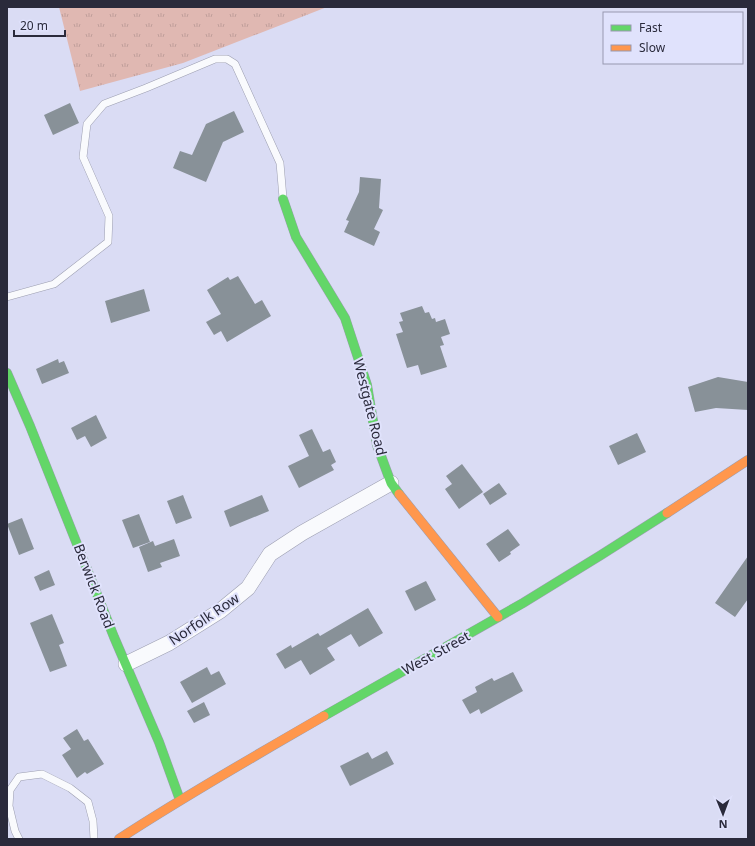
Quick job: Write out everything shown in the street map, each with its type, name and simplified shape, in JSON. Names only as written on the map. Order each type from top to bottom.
[{"type":"street","name":"Westgate Road","points":[[283,199],[296,237],[345,318],[367,385],[377,445],[390,483],[498,618]]},
{"type":"street","name":"Berwick Road","points":[[7,373],[159,742],[180,800]]},
{"type":"street","name":"West Street","points":[[120,839],[180,800],[498,618],[601,556],[748,460]]},
{"type":"street","name":"Norfolk Row","points":[[126,664],[169,643],[220,611],[248,588],[270,554],[302,533],[390,483]]},
{"type":"lane","points":[[7,298],[54,284],[108,242],[109,216],[83,157],[87,124],[104,104],[215,59],[227,59],[235,64],[280,163],[283,199]]},
{"type":"lane","points":[[18,839],[9,806],[10,790],[19,777],[42,774],[70,788],[88,802],[94,821],[94,839]]},
{"type":"green space","points":[[59,7],[327,7],[183,63],[80,91]]},
{"type":"building","points":[[70,103],[79,123],[53,135],[44,115]]},
{"type":"building","points":[[234,111],[244,132],[223,142],[206,182],[173,168],[180,151],[192,155],[206,124]]},
{"type":"building","points":[[360,177],[381,179],[379,208],[383,210],[374,229],[380,232],[374,246],[344,232],[349,221],[346,220],[359,192]]},
{"type":"building","points":[[238,276],[255,304],[262,300],[271,316],[227,342],[221,331],[214,335],[206,322],[221,314],[207,290],[228,277],[230,280]]},
{"type":"building","points":[[144,289],[150,311],[111,323],[105,301]]},
{"type":"building","points":[[422,306],[425,313],[429,312],[432,319],[435,318],[436,322],[445,319],[450,334],[441,337],[444,345],[440,346],[447,367],[421,375],[418,365],[407,368],[396,334],[403,332],[399,322],[403,321],[400,313]]},
{"type":"building","points":[[58,359],[59,363],[64,361],[69,373],[42,384],[36,369]]},
{"type":"building","points":[[718,377],[748,382],[748,410],[716,408],[695,412],[688,387]]},
{"type":"building","points":[[96,415],[107,438],[91,447],[85,436],[77,440],[71,428]]},
{"type":"building","points":[[312,429],[323,452],[330,449],[336,462],[331,465],[334,470],[299,488],[288,466],[309,456],[299,435]]},
{"type":"building","points":[[637,433],[646,452],[618,465],[609,446]]},
{"type":"building","points":[[462,464],[483,492],[459,509],[445,489],[452,484],[446,476]]},
{"type":"building","points":[[499,483],[507,494],[490,505],[483,494]]},
{"type":"building","points":[[183,495],[192,518],[176,524],[167,501]]},
{"type":"building","points":[[262,495],[269,511],[230,527],[224,511]]},
{"type":"building","points":[[139,514],[150,542],[133,548],[122,520]]},
{"type":"building","points":[[22,518],[34,549],[19,555],[7,524]]},
{"type":"building","points":[[508,529],[520,545],[510,552],[511,554],[499,562],[486,544]]},
{"type":"building","points":[[174,539],[180,556],[160,563],[162,567],[148,572],[139,547],[153,541],[155,546]]},
{"type":"building","points":[[748,556],[748,599],[735,617],[715,603]]},
{"type":"building","points":[[49,570],[55,585],[40,591],[34,577]]},
{"type":"building","points":[[426,581],[436,600],[415,611],[405,591]]},
{"type":"building","points":[[368,608],[383,633],[359,647],[351,634],[327,648],[335,660],[310,675],[301,660],[285,669],[276,654],[291,645],[292,648],[318,633],[320,636]]},
{"type":"building","points":[[52,614],[64,643],[59,645],[67,666],[50,672],[30,623]]},
{"type":"building","points":[[207,667],[211,675],[219,671],[226,684],[192,703],[180,682]]},
{"type":"building","points":[[513,672],[523,691],[481,714],[479,709],[470,714],[462,700],[477,692],[475,687],[492,678],[494,681]]},
{"type":"building","points":[[204,702],[210,715],[194,723],[187,711]]},
{"type":"building","points":[[77,729],[84,741],[88,739],[104,764],[87,774],[85,772],[77,778],[62,755],[71,749],[63,738]]},
{"type":"building","points":[[387,751],[394,764],[350,786],[340,766],[368,752],[372,759]]},
{"type":"traffic: fast","points":[[283,199],[296,237],[345,318],[367,385],[377,445],[391,483],[399,494]]},
{"type":"traffic: fast","points":[[7,373],[30,426],[114,637],[159,742],[180,800]]},
{"type":"traffic: fast","points":[[324,716],[523,603],[667,513]]},
{"type":"traffic: slow","points":[[667,513],[748,460]]},
{"type":"traffic: slow","points":[[399,494],[498,617]]},
{"type":"traffic: slow","points":[[119,839],[195,791],[324,716]]}]
